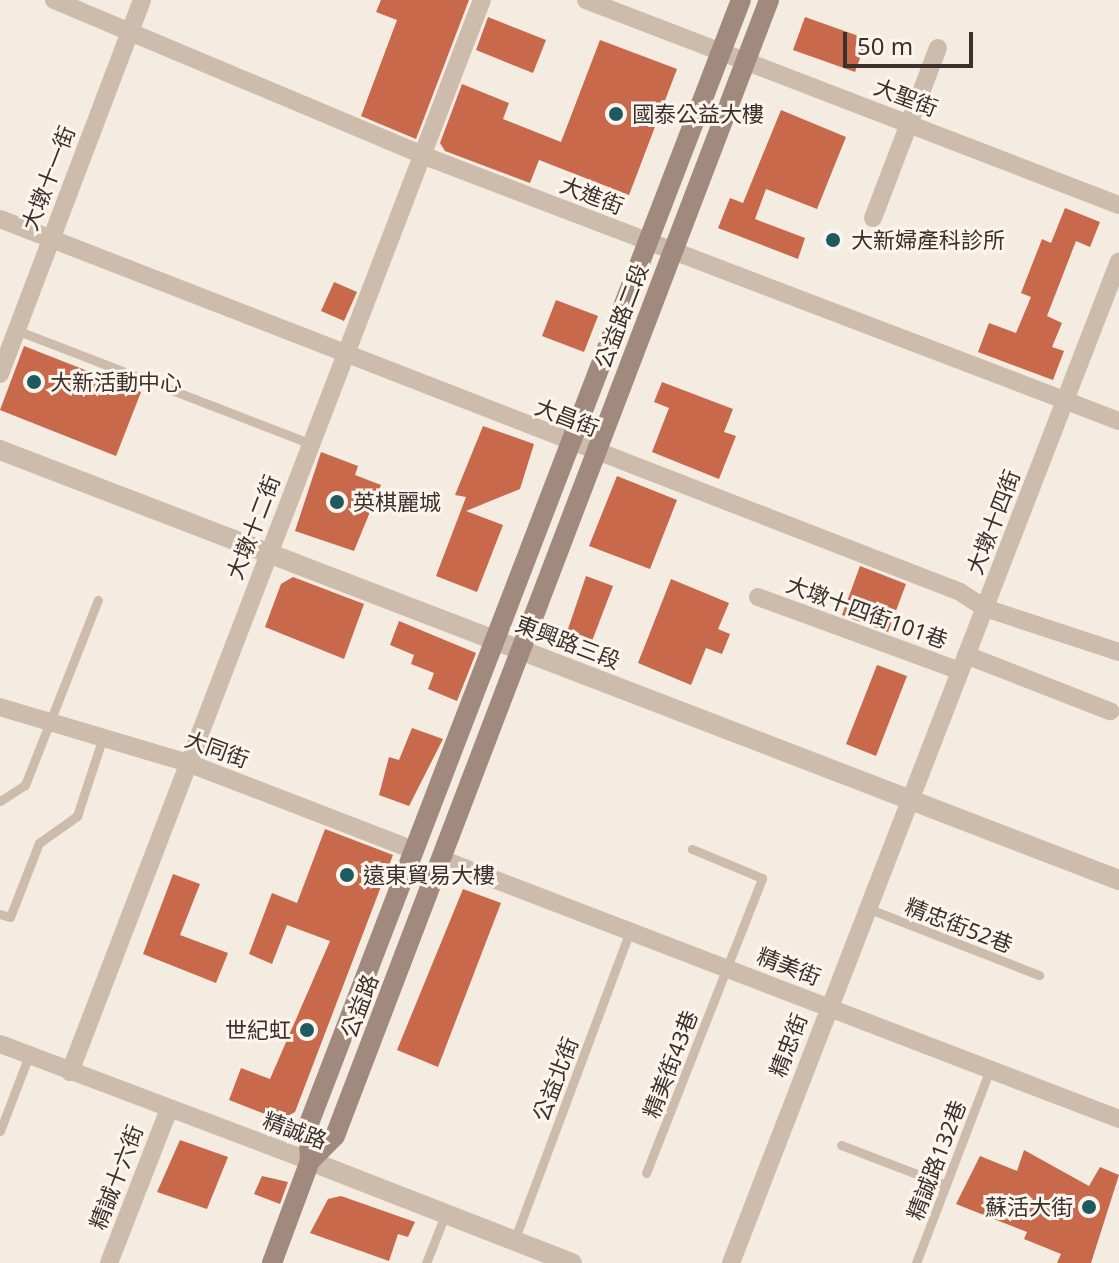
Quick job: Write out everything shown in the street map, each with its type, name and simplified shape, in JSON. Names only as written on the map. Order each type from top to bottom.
[{"type":"main road","name":"公益路二段","points":[[493,639],[741,0]]},
{"type":"main road","name":"公益路二段","points":[[520,650],[769,0]]},
{"type":"main road","name":"公益路","points":[[272,1263],[310,1161],[308,1126],[493,639]]},
{"type":"main road","name":"公益路","points":[[310,1161],[335,1136],[520,650]]},
{"type":"street","name":"大進街","points":[[54,0],[422,155],[1119,421]]},
{"type":"street","name":"大墩十一街","points":[[0,374],[142,0]]},
{"type":"street","name":"大墩十二街","points":[[70,1072],[482,0]]},
{"type":"street","name":"大聖街","points":[[586,0],[1119,205]]},
{"type":"street","points":[[873,218],[938,48]]},
{"type":"street","name":"大昌街","points":[[0,219],[344,358],[960,592],[985,608],[1119,652]]},
{"type":"street","name":"大墩十四街","points":[[910,800],[1119,261]]},
{"type":"street","name":"東興路三段","points":[[0,450],[1119,880]]},
{"type":"street","name":"大墩十四街101巷","points":[[758,597],[1110,711]]},
{"type":"street","name":"大同街","points":[[0,707],[188,763],[413,850]]},
{"type":"street","name":"精忠街","points":[[731,1263],[910,800]]},
{"type":"street","points":[[413,850],[441,859]]},
{"type":"street","name":"精美街","points":[[441,859],[1119,1119]]},
{"type":"street","name":"精誠路","points":[[0,1044],[514,1241],[536,1257],[572,1263]]},
{"type":"street","name":"精誠十六街","points":[[109,1263],[169,1109]]},
{"type":"lane","points":[[16,330],[311,444]]},
{"type":"lane","points":[[0,801],[25,785],[98,600]]},
{"type":"lane","points":[[0,914],[10,917],[39,843],[77,816],[103,737]]},
{"type":"lane","name":"精美街43巷","points":[[646,1173],[762,878],[692,849]]},
{"type":"lane","name":"精忠街52巷","points":[[867,908],[1039,975]]},
{"type":"lane","name":"公益北街","points":[[514,1241],[630,929]]},
{"type":"lane","points":[[0,1131],[29,1055]]},
{"type":"lane","name":"精誠路132巷","points":[[916,1263],[990,1069]]},
{"type":"lane","points":[[841,1145],[946,1185]]},
{"type":"lane","points":[[426,1263],[445,1215]]},
{"type":"building","points":[[381,0],[469,0],[416,139],[361,116],[397,20],[376,12]]},
{"type":"building","points":[[488,17],[546,40],[533,73],[476,50]]},
{"type":"building","points":[[805,17],[867,39],[855,72],[793,50]]},
{"type":"building","name":"國泰公益大樓","points":[[600,40],[677,69],[629,195],[539,160],[530,183],[445,151],[440,143],[462,84],[509,103],[503,119],[561,142]]},
{"type":"building","points":[[781,110],[846,137],[817,209],[766,189],[755,219],[805,238],[798,259],[718,228],[730,198],[743,203]]},
{"type":"building","points":[[1065,208],[1100,222],[1090,247],[1076,241],[1047,316],[1062,323],[1052,347],[1064,351],[1053,380],[978,352],[989,323],[1016,333],[1031,297],[1021,293],[1042,239],[1051,243]]},
{"type":"building","points":[[334,282],[357,292],[344,321],[321,311]]},
{"type":"building","points":[[556,300],[598,316],[584,352],[542,336]]},
{"type":"building","points":[[24,346],[141,392],[116,456],[0,410]]},
{"type":"building","points":[[662,382],[733,409],[724,432],[736,436],[719,479],[652,452],[669,408],[654,402]]},
{"type":"building","points":[[483,426],[534,444],[520,489],[466,511],[503,525],[477,592],[436,576],[466,497],[455,495]]},
{"type":"building","name":"英棋麗城","points":[[321,452],[358,466],[355,475],[381,485],[354,551],[295,531]]},
{"type":"building","points":[[617,476],[677,500],[650,569],[589,546]]},
{"type":"building","points":[[860,566],[906,584],[888,632],[842,615]]},
{"type":"building","points":[[586,576],[613,586],[592,641],[567,632]]},
{"type":"building","points":[[293,577],[364,604],[344,659],[265,627],[281,584]]},
{"type":"building","points":[[671,579],[729,603],[718,629],[730,634],[722,654],[706,648],[691,685],[638,663]]},
{"type":"building","points":[[399,621],[476,653],[457,701],[428,689],[434,673],[411,664],[414,655],[390,645]]},
{"type":"building","points":[[877,665],[907,676],[876,756],[846,744]]},
{"type":"building","points":[[412,728],[443,739],[409,806],[379,795],[389,757],[399,760]]},
{"type":"building","points":[[325,829],[393,855],[295,1112],[280,1120],[229,1100],[241,1068],[270,1079],[330,941],[287,925],[272,964],[249,954],[272,893],[297,903]]},
{"type":"building","points":[[173,874],[200,884],[180,935],[228,953],[216,983],[143,954]]},
{"type":"building","points":[[463,889],[501,903],[438,1067],[397,1050]]},
{"type":"building","points":[[180,1140],[228,1157],[207,1209],[157,1192]]},
{"type":"building","name":"蘇活大街","points":[[1024,1150],[1089,1186],[1100,1167],[1119,1175],[1091,1263],[1057,1263],[1061,1254],[1024,1239],[1027,1232],[956,1204],[980,1156],[1017,1171]]},
{"type":"building","points":[[262,1176],[288,1182],[280,1204],[254,1194]]},
{"type":"building","points":[[341,1196],[415,1222],[408,1237],[398,1234],[389,1261],[310,1233],[328,1199]]},
{"type":"place","name":"國泰公益大樓","points":[[616,114]]},
{"type":"place","name":"大新婦產科診所","points":[[833,240]]},
{"type":"place","name":"大新活動中心","points":[[34,382]]},
{"type":"place","name":"英棋麗城","points":[[337,502]]},
{"type":"place","name":"遠東貿易大樓","points":[[347,875]]},
{"type":"place","name":"世紀虹","points":[[307,1030]]},
{"type":"place","name":"蘇活大街","points":[[1089,1207]]}]
